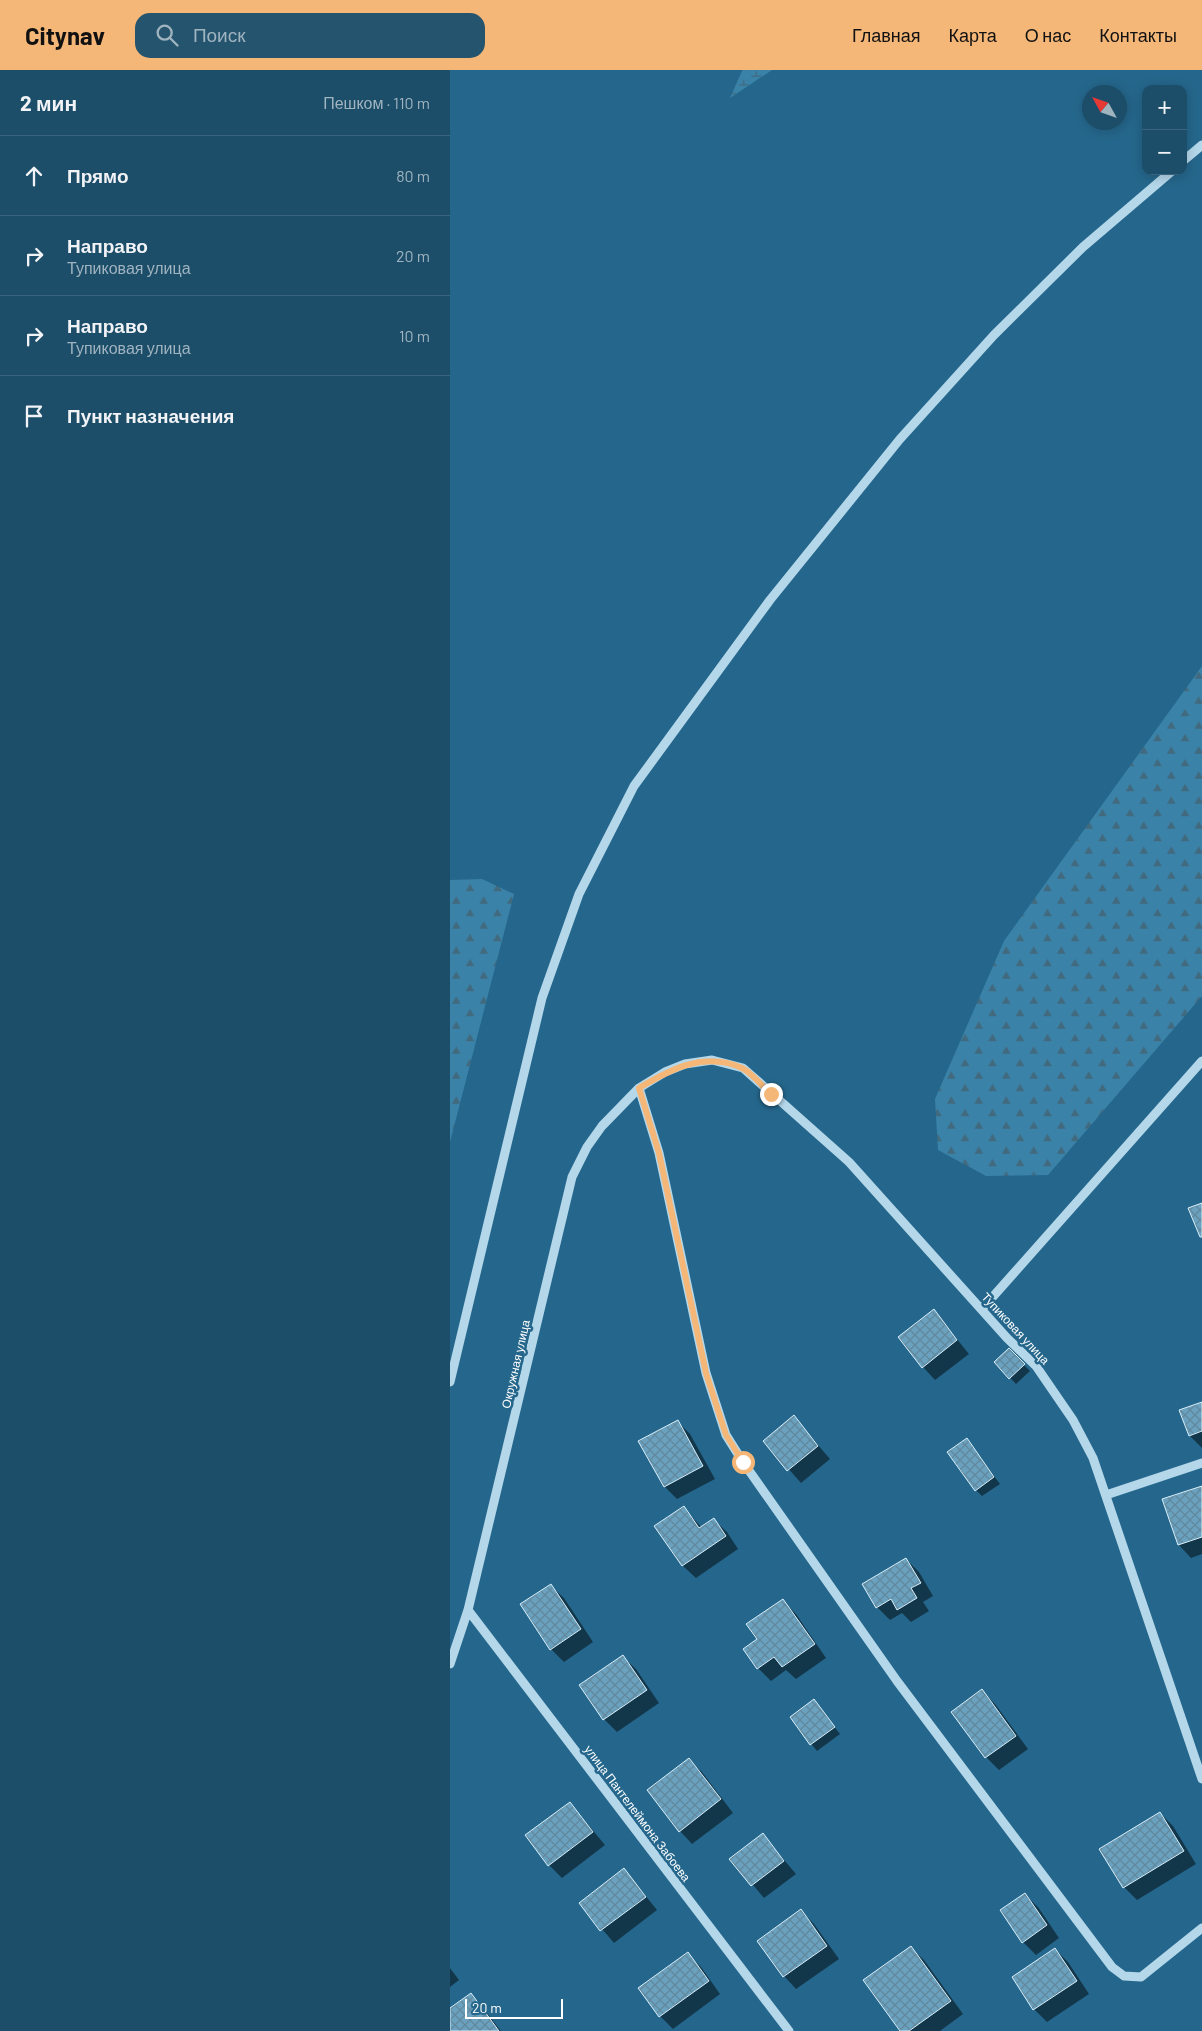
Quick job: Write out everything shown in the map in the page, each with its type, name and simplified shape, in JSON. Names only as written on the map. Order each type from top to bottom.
[{"type":"street","points":[[1187,158],[1202,145]]},
{"type":"street","points":[[450,1382],[542,998],[579,894],[634,786],[770,600],[900,439],[994,335],[1083,248],[1167,175]]},
{"type":"street","name":"Тупиковая улица","points":[[639,1088],[666,1072],[685,1064],[712,1060],[743,1068],[849,1162],[1036,1366],[1073,1420],[1093,1458],[1202,1779]]},
{"type":"street","points":[[982,1309],[1202,1061]]},
{"type":"street","points":[[639,1088],[659,1153],[706,1373],[726,1435],[743,1462],[897,1681],[1112,1967],[1124,1976],[1141,1977],[1202,1928]]},
{"type":"street","name":"Окружная улица","points":[[450,1664],[468,1610],[572,1177],[587,1147],[602,1126],[639,1088]]},
{"type":"street","points":[[1106,1495],[1202,1463]]},
{"type":"street","name":"улица Пантелеймона Забоева","points":[[468,1610],[788,2031]]},
{"type":"green space","points":[[772,70],[730,98],[742,71]]},
{"type":"green space","points":[[1202,666],[1202,996],[1048,1175],[986,1176],[938,1150],[935,1099],[1004,941]]},
{"type":"green space","points":[[482,879],[514,894],[450,1142],[450,880]]},
{"type":"building","points":[[1202,1203],[1202,1237],[1200,1237],[1188,1208]]},
{"type":"building","points":[[934,1309],[957,1340],[922,1368],[898,1337]]},
{"type":"building","points":[[1009,1348],[1025,1364],[1009,1379],[994,1362]]},
{"type":"building","points":[[1202,1402],[1202,1431],[1189,1436],[1179,1410]]},
{"type":"building","points":[[794,1415],[818,1446],[787,1471],[763,1441]]},
{"type":"building","points":[[678,1420],[703,1466],[664,1487],[638,1441]]},
{"type":"building","points":[[967,1438],[994,1477],[975,1491],[947,1452]]},
{"type":"building","points":[[1202,1486],[1202,1537],[1178,1545],[1162,1499]]},
{"type":"building","points":[[684,1506],[699,1528],[714,1518],[726,1536],[682,1566],[654,1526]]},
{"type":"building","points":[[906,1558],[921,1583],[911,1588],[917,1598],[897,1610],[891,1599],[876,1608],[862,1584]]},
{"type":"building","points":[[551,1584],[581,1629],[550,1650],[520,1604]]},
{"type":"building","points":[[783,1599],[815,1644],[782,1667],[774,1657],[757,1669],[743,1649],[757,1639],[746,1624]]},
{"type":"building","points":[[623,1655],[647,1690],[603,1720],[579,1685]]},
{"type":"building","points":[[982,1689],[1016,1736],[985,1758],[951,1712]]},
{"type":"building","points":[[814,1699],[835,1727],[810,1745],[790,1717]]},
{"type":"building","points":[[689,1758],[721,1799],[679,1832],[647,1790]]},
{"type":"building","points":[[570,1802],[593,1832],[548,1866],[525,1835]]},
{"type":"building","points":[[1160,1812],[1184,1851],[1123,1888],[1099,1849]]},
{"type":"building","points":[[763,1833],[784,1861],[751,1886],[729,1859]]},
{"type":"building","points":[[624,1868],[646,1897],[600,1931],[579,1903]]},
{"type":"building","points":[[1025,1893],[1047,1925],[1022,1943],[1000,1910]]},
{"type":"building","points":[[801,1909],[827,1946],[783,1977],[757,1941]]},
{"type":"building","points":[[911,1946],[951,2001],[909,2031],[900,2031],[863,1980]]},
{"type":"building","points":[[1055,1948],[1077,1981],[1033,2010],[1012,1977]]},
{"type":"building","points":[[688,1952],[709,1981],[659,2017],[638,1988]]},
{"type":"building","points":[[471,1993],[499,2031],[450,2031],[450,2008]]},
{"type":"route","points":[[743,1462],[726,1435],[706,1373],[659,1153],[639,1088],[666,1072],[685,1064],[712,1060],[743,1068],[771,1094]]}]
